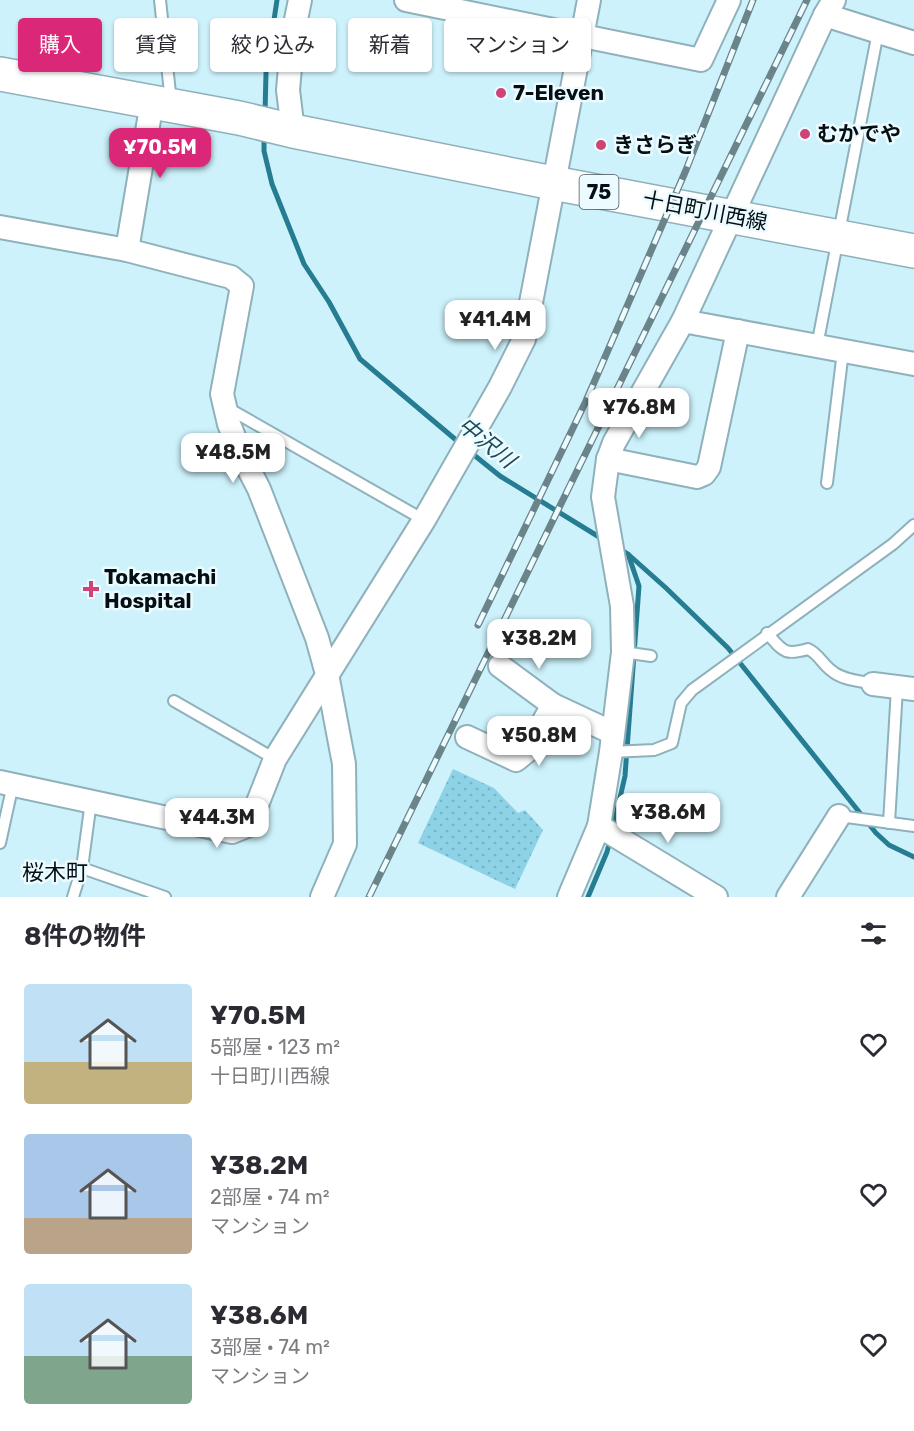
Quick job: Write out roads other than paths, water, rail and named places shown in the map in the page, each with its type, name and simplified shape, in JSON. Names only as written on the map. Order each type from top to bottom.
[{"type":"main road","name":"75","points":[[0,74],[239,118],[289,130]]},
{"type":"main road","name":"十日町川西線","points":[[289,130],[553,183],[914,251]]},
{"type":"street","points":[[289,130],[288,90],[293,34],[300,0]]},
{"type":"street","points":[[406,0],[481,8],[516,18]]},
{"type":"street","points":[[586,18],[589,0]]},
{"type":"street","points":[[591,39],[700,60],[729,0]]},
{"type":"street","points":[[569,897],[599,826],[623,652],[622,606],[603,497],[608,459],[614,443],[683,321],[829,7],[878,32],[914,43]]},
{"type":"street","points":[[6,783],[232,832],[242,830],[249,825],[275,759],[424,520],[500,387],[524,339],[575,72]]},
{"type":"street","points":[[127,250],[161,104]]},
{"type":"street","points":[[0,227],[127,250],[231,277],[242,286],[222,394],[236,443],[259,489],[313,627],[327,674],[344,764],[345,844],[322,897]]},
{"type":"street","points":[[683,321],[914,364]]},
{"type":"street","points":[[608,459],[697,477],[705,474],[709,467],[738,331]]},
{"type":"street","points":[[500,666],[553,705],[612,742]]},
{"type":"street","points":[[873,684],[905,688]]},
{"type":"street","points":[[467,737],[516,760],[527,751],[553,705]]},
{"type":"street","points":[[788,897],[839,816]]},
{"type":"street","points":[[599,826],[716,897]]},
{"type":"lane","points":[[160,0],[161,104]]},
{"type":"lane","points":[[817,346],[878,32]]},
{"type":"lane","points":[[827,483],[843,351]]},
{"type":"lane","points":[[225,406],[424,520]]},
{"type":"lane","points":[[612,742],[654,750],[672,743],[681,703],[692,690],[767,633],[893,544],[914,525]]},
{"type":"lane","points":[[767,633],[783,651],[792,654],[808,649],[816,652],[837,675],[873,684]]},
{"type":"lane","points":[[623,652],[651,656]]},
{"type":"lane","points":[[889,823],[905,688]]},
{"type":"lane","points":[[174,701],[275,759]]},
{"type":"lane","points":[[0,843],[6,783]]},
{"type":"lane","points":[[73,897],[81,868],[92,800]]},
{"type":"lane","points":[[839,816],[914,826]]},
{"type":"lane","points":[[81,868],[165,897]]},
{"type":"waterway","name":"中沢川","points":[[265,113],[266,73],[277,0]]},
{"type":"waterway","name":"中沢川","points":[[264,134],[264,151],[272,184],[304,264],[329,302],[360,359],[462,445]]},
{"type":"waterway","name":"中沢川","points":[[469,451],[500,476],[604,540]]},
{"type":"waterway","name":"中沢川","points":[[613,828],[625,776],[639,586],[628,554],[620,549]]},
{"type":"waterway","points":[[629,555],[728,648],[876,833],[889,845],[914,857]]},
{"type":"waterway","name":"中沢川","points":[[588,897],[610,840]]},
{"type":"railway","points":[[478,625],[586,401],[686,170],[753,0]]},
{"type":"railway","points":[[369,897],[807,0]]},
{"type":"place","name":"7-Eleven","points":[[501,93]]},
{"type":"place","name":"むかでや","points":[[805,134]]},
{"type":"place","name":"きさらぎ","points":[[601,145]]},
{"type":"place","name":"Tokamachi Hospital","points":[[91,589]]},
{"type":"district","name":"桜木町","points":[[55,872]]}]
